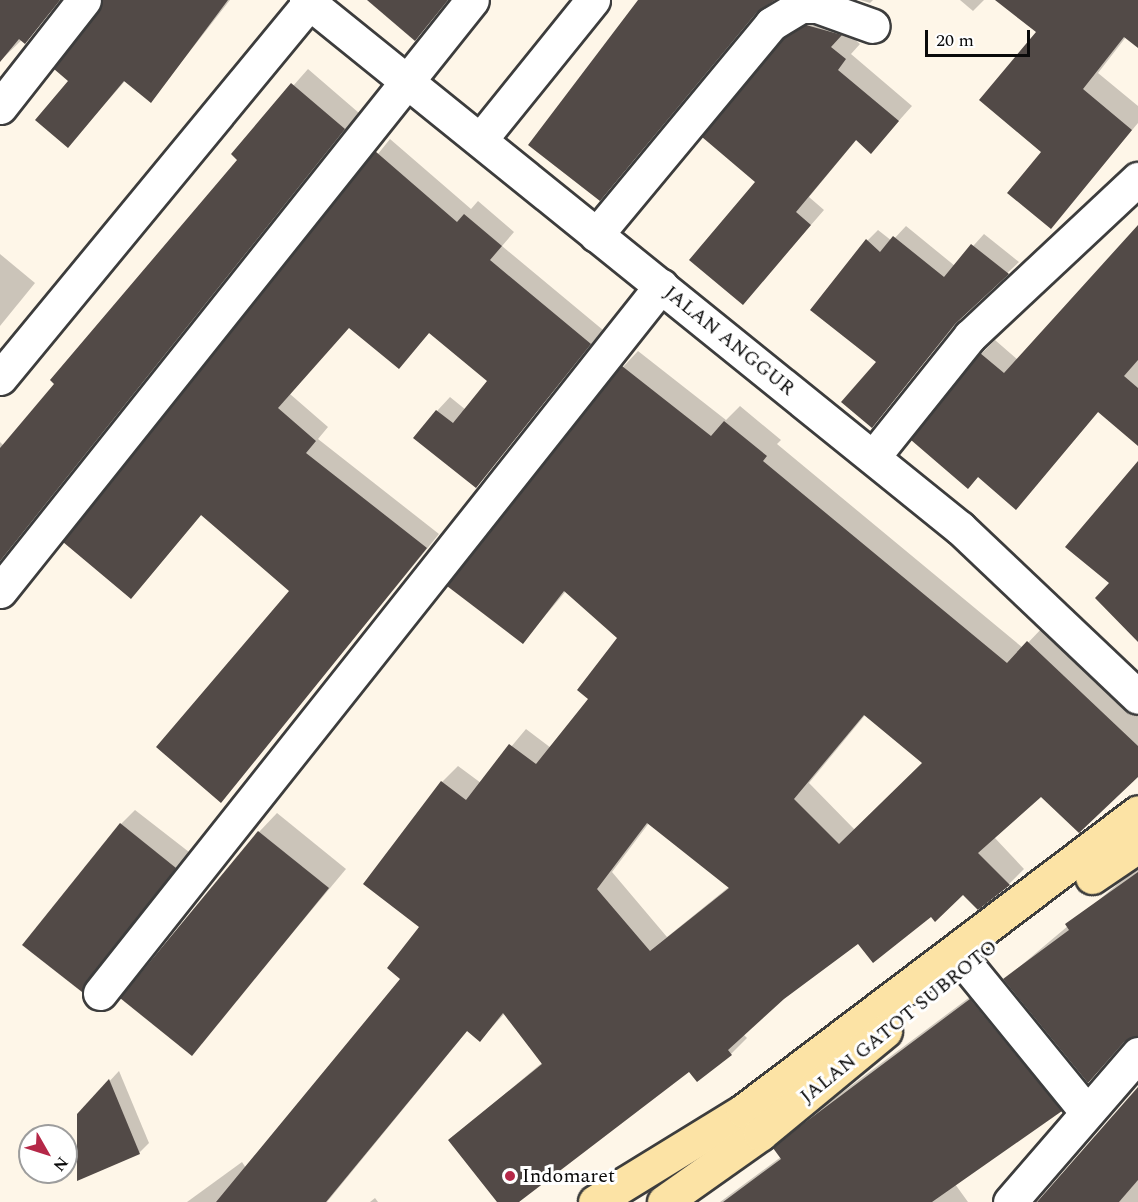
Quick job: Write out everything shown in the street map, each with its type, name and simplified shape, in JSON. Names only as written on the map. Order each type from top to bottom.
[{"type":"main road","points":[[595,1202],[752,1123],[1138,812]]},
{"type":"main road","name":"JALAN GATOT SUBROTO","points":[[664,1202],[752,1123],[966,963],[1138,846]]},
{"type":"street","points":[[0,107],[84,0]]},
{"type":"street","points":[[0,591],[472,0]]},
{"type":"street","points":[[480,140],[592,0]]},
{"type":"street","points":[[0,378],[307,1]]},
{"type":"street","name":"JALAN ANGGUR","points":[[307,1],[960,528],[1138,697]]},
{"type":"street","points":[[596,235],[771,24],[801,6],[817,6],[873,26]]},
{"type":"street","points":[[873,457],[970,336],[1138,179]]},
{"type":"street","points":[[99,993],[661,286]]},
{"type":"street","points":[[966,963],[1086,1111]]},
{"type":"street","points":[[1010,1202],[1086,1111],[1138,1054]]},
{"type":"building","points":[[0,0],[60,0],[25,44],[19,39],[0,62]]},
{"type":"building","points":[[102,0],[228,0],[151,103],[124,81],[68,148],[35,120],[68,81],[54,69]]},
{"type":"building","points":[[367,0],[448,0],[415,41]]},
{"type":"building","points":[[638,0],[775,0],[757,12],[600,201],[528,145]]},
{"type":"building","points":[[995,0],[1138,0],[1138,48],[1124,37],[1083,89],[1132,130],[1051,229],[1007,193],[1041,152],[979,100],[1036,32]]},
{"type":"building","points":[[806,25],[842,35],[831,47],[846,59],[838,70],[899,121],[871,154],[856,140],[796,212],[811,225],[743,305],[689,260],[755,182],[702,137],[783,38]]},
{"type":"building","points":[[291,83],[345,129],[0,561],[0,448],[54,384],[50,380],[237,160],[231,154]]},
{"type":"building","points":[[375,151],[457,222],[464,214],[502,246],[490,260],[591,344],[476,488],[413,438],[436,410],[453,423],[487,381],[429,333],[399,369],[349,328],[278,408],[316,441],[306,453],[427,548],[221,803],[156,747],[289,591],[201,515],[131,599],[63,542]]},
{"type":"building","points":[[1138,225],[1138,360],[1124,376],[1138,388],[1138,446],[1098,412],[1016,510],[978,477],[968,489],[911,440],[980,353],[1004,373]]},
{"type":"building","points":[[893,236],[944,277],[971,244],[1009,274],[955,324],[872,428],[841,402],[876,362],[810,310],[866,239],[880,252]]},
{"type":"building","points":[[622,366],[711,436],[724,421],[767,456],[763,461],[1007,663],[1027,641],[1138,746],[1138,777],[1079,833],[1041,797],[978,853],[1010,885],[978,910],[963,895],[935,922],[931,917],[873,963],[858,944],[784,999],[728,1050],[732,1055],[697,1082],[689,1072],[519,1202],[497,1202],[448,1140],[542,1064],[503,1013],[480,1042],[467,1031],[326,1202],[216,1202],[400,979],[387,968],[419,927],[363,884],[441,781],[466,800],[509,744],[536,764],[588,699],[577,690],[617,638],[564,591],[523,644],[447,586]],"holes":[[[864,715],[922,763],[839,844],[794,799]],[[647,823],[729,888],[650,951],[597,889]]]},
{"type":"building","points":[[1138,461],[1138,642],[1095,598],[1109,583],[1065,547]]},
{"type":"building","points":[[120,823],[176,868],[82,992],[22,945]]},
{"type":"building","points":[[258,831],[329,888],[192,1056],[120,998]]},
{"type":"building","points":[[1138,872],[1138,1036],[1124,1042],[1088,1083],[1003,979],[1069,930],[1065,924]]},
{"type":"building","points":[[970,999],[1062,1111],[932,1202],[723,1202],[781,1159],[773,1148]]},
{"type":"building","points":[[109,1079],[140,1154],[78,1181],[77,1114]]},
{"type":"building","points":[[1138,1087],[1138,1180],[1119,1202],[1037,1202]]},
{"type":"place","name":"Indomaret","points":[[510,1176]]}]
